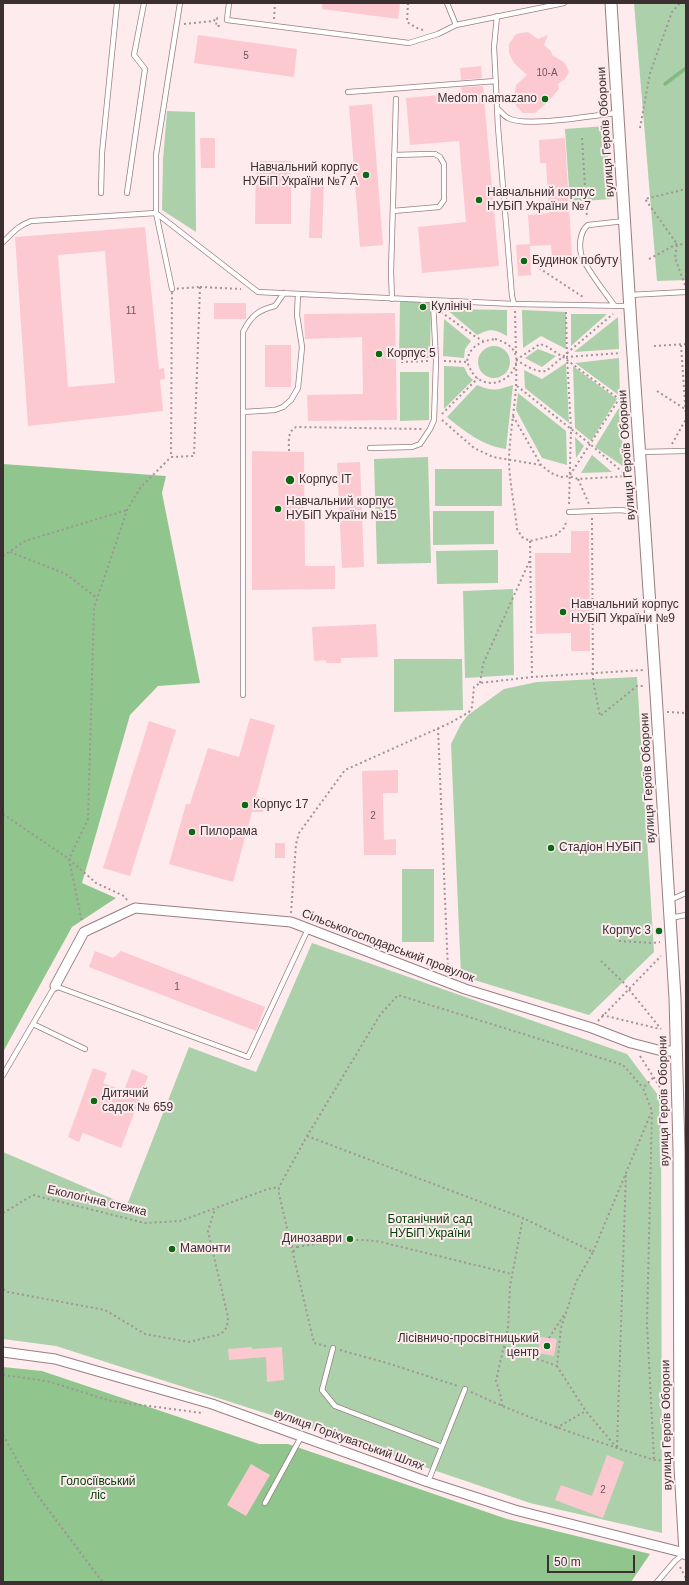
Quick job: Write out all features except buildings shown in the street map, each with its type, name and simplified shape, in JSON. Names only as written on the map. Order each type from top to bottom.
[{"type":"street","name":"вулиця Героїв Оборони","points":[[611,3],[625,221],[627,302],[644,512],[669,901],[682,1150],[683,1336],[680,1467],[685,1554]]},
{"type":"street","name":"Сільськогосподарський провулок","points":[[135,908],[291,922],[465,989],[592,1028],[631,1043],[662,1051],[676,1051]]},
{"type":"street","points":[[55,986],[84,932],[135,908]]},
{"type":"street","name":"вулиця Горіхуватський Шлях","points":[[3,1352],[63,1361],[212,1404],[428,1482],[515,1510],[685,1554]]},
{"type":"lane","points":[[101,193],[102,153],[117,3]]},
{"type":"lane","points":[[127,193],[145,69],[134,55],[144,3]]},
{"type":"lane","points":[[172,289],[156,213],[156,155],[180,3]]},
{"type":"lane","points":[[229,3],[227,20],[408,43],[438,34],[456,25],[564,3]]},
{"type":"lane","points":[[447,3],[456,25]]},
{"type":"lane","points":[[498,16],[494,47],[498,127],[512,296],[514,304]]},
{"type":"lane","points":[[348,92],[496,81]]},
{"type":"lane","points":[[392,299],[391,272],[396,99]]},
{"type":"lane","points":[[498,109],[508,118],[519,121],[543,121],[619,112]]},
{"type":"lane","points":[[393,211],[439,207],[444,200],[444,164],[440,157],[435,154],[394,155]]},
{"type":"lane","points":[[3,242],[13,231],[21,225],[31,221],[156,213],[258,292],[392,299],[566,305],[614,305],[686,292]]},
{"type":"lane","points":[[614,305],[581,255],[580,245],[582,231],[588,225],[625,221]]},
{"type":"lane","points":[[243,695],[243,332],[255,314],[263,308],[275,306],[284,293]]},
{"type":"lane","points":[[243,412],[275,410],[284,407],[291,400],[298,388],[302,347],[297,315],[298,294]]},
{"type":"lane","points":[[370,448],[412,447],[420,444],[434,420],[436,361],[433,300]]},
{"type":"lane","points":[[640,452],[686,451]]},
{"type":"lane","points":[[569,512],[621,510],[644,512]]},
{"type":"lane","points":[[669,901],[686,893]]},
{"type":"lane","points":[[670,918],[686,915]]},
{"type":"lane","points":[[3,1075],[55,986],[248,1057],[308,929]]},
{"type":"lane","points":[[33,1024],[85,1049]]},
{"type":"lane","points":[[333,1348],[322,1390],[335,1406],[442,1447]]},
{"type":"lane","points":[[428,1482],[466,1389]]},
{"type":"lane","points":[[265,1503],[301,1437]]},
{"type":"lane","points":[[657,1582],[675,1561],[685,1554]]},
{"type":"path","points":[[273,26],[275,3]]},
{"type":"path","points":[[408,3],[407,22],[417,28],[438,34]]},
{"type":"path","points":[[640,128],[650,73],[672,12],[680,3]]},
{"type":"path","points":[[177,24],[214,22],[215,18],[217,18],[216,26],[218,26],[220,19]]},
{"type":"path","points":[[582,138],[588,225]]},
{"type":"path","points":[[686,190],[645,199],[677,244],[675,258],[686,288]]},
{"type":"path","points":[[649,259],[677,244],[686,245]]},
{"type":"path","points":[[539,268],[596,305]]},
{"type":"path","points":[[84,932],[69,859],[88,819],[94,608],[127,510],[140,488],[171,457],[194,456],[200,287]]},
{"type":"path","points":[[171,457],[172,289],[200,287],[231,288],[258,292]]},
{"type":"path","points":[[516,360],[541,372],[546,371],[627,302]]},
{"type":"path","points":[[514,304],[517,385],[512,415],[509,460],[517,529],[522,537],[530,541],[556,535],[564,528],[569,512],[570,429],[566,357],[566,305]]},
{"type":"path","points":[[434,307],[483,341]]},
{"type":"path","points":[[516,355],[512,347],[503,341],[495,339],[483,341],[474,347],[468,354],[467,362],[478,378],[490,382],[504,380],[513,373],[516,364]]},
{"type":"path","points":[[516,360],[540,344],[546,346],[619,399],[626,399]]},
{"type":"path","points":[[654,346],[686,344]]},
{"type":"path","points":[[668,452],[686,418],[681,345]]},
{"type":"path","points":[[563,357],[623,353]]},
{"type":"path","points":[[401,362],[467,362]]},
{"type":"path","points":[[478,378],[438,417],[474,448],[493,457],[541,465]]},
{"type":"path","points":[[517,385],[628,476]]},
{"type":"path","points":[[657,391],[686,409]]},
{"type":"path","points":[[569,476],[619,399]]},
{"type":"path","points":[[512,415],[541,465],[551,473],[562,477],[569,476],[578,479],[632,476]]},
{"type":"path","points":[[289,451],[289,435],[291,429],[296,427],[430,429]]},
{"type":"path","points":[[578,479],[592,511],[593,674],[600,716],[637,686],[644,686]]},
{"type":"path","points":[[3,556],[26,541],[127,510]]},
{"type":"path","points":[[530,541],[532,677]]},
{"type":"path","points":[[10,552],[66,574],[97,598]]},
{"type":"path","points":[[480,683],[483,664],[530,559]]},
{"type":"path","points":[[291,922],[296,844],[299,832],[345,770],[438,728],[469,712],[472,707],[474,687],[480,683],[532,677],[643,670]]},
{"type":"path","points":[[438,728],[448,971]]},
{"type":"path","points":[[3,814],[69,859],[96,883],[124,896],[135,908]]},
{"type":"path","points":[[619,942],[660,942]]},
{"type":"path","points":[[592,1028],[602,1015],[629,990],[661,956]]},
{"type":"path","points":[[602,961],[629,990],[661,1029],[602,1015]]},
{"type":"path","points":[[654,1460],[647,1324],[652,1111],[643,1088],[623,1065],[398,995],[380,1015],[307,1136],[279,1187],[279,1194],[314,1344],[387,1363],[466,1389],[502,1406],[556,1428],[654,1460],[671,1462]]},
{"type":"path","points":[[631,1043],[665,1095]]},
{"type":"path","points":[[643,1088],[653,1078]]},
{"type":"path","points":[[557,1366],[561,1328],[576,1282],[593,1252],[652,1111]]},
{"type":"path","points":[[307,1136],[523,1218],[593,1252]]},
{"type":"path","points":[[617,1448],[626,1172]]},
{"type":"path","name":"Екологічна стежка","points":[[3,1213],[33,1195],[145,1223],[180,1221],[268,1189],[279,1187]]},
{"type":"path","points":[[3,1289],[8,1292],[106,1310],[146,1334],[189,1342],[221,1334],[227,1327],[228,1316],[208,1231],[215,1209]]},
{"type":"path","points":[[502,1406],[496,1381],[508,1328],[510,1286],[523,1218]]},
{"type":"path","points":[[291,1246],[297,1247],[337,1240],[361,1239],[381,1242],[512,1274]]},
{"type":"path","points":[[293,1252],[297,1247]]},
{"type":"path","points":[[549,1338],[567,1309]]},
{"type":"path","points":[[504,1347],[557,1366],[586,1412],[617,1448]]},
{"type":"path","points":[[3,1375],[47,1382],[111,1400],[209,1414]]},
{"type":"path","points":[[556,1428],[586,1412]]},
{"type":"path","points":[[3,1434],[35,1492],[101,1580],[106,1582]]},
{"type":"path","points":[[681,1569],[686,1578]]},
{"type":"green space","points":[[634,3],[686,3],[686,280],[657,281]]},
{"type":"green space","points":[[167,111],[195,112],[196,232],[162,210],[163,160]]},
{"type":"green space","points":[[606,126],[611,199],[570,202],[565,129]]},
{"type":"green space","points":[[400,302],[431,302],[430,358],[399,358]]},
{"type":"green space","points":[[446,309],[507,310],[507,336],[492,330],[477,335]]},
{"type":"green space","points":[[522,310],[566,312],[566,349],[541,336],[523,348]]},
{"type":"green space","points":[[571,314],[607,314],[571,346]]},
{"type":"green space","points":[[618,317],[619,349],[574,352]]},
{"type":"green space","points":[[444,319],[471,341],[465,349],[464,358],[443,356]]},
{"type":"green space","points":[[494,346],[500,347],[507,353],[510,362],[509,368],[503,375],[494,378],[488,377],[481,371],[478,362],[479,356],[485,349]]},
{"type":"green space","points":[[538,349],[556,356],[542,367],[525,358]]},
{"type":"green space","points":[[619,358],[620,396],[575,363]]},
{"type":"green space","points":[[566,363],[569,423],[525,388],[524,370],[542,379]]},
{"type":"green space","points":[[444,366],[464,367],[468,375],[473,380],[444,409]]},
{"type":"green space","points":[[573,366],[617,399],[591,441],[575,428]]},
{"type":"green space","points":[[400,372],[429,372],[429,420],[400,421]]},
{"type":"green space","points":[[477,385],[495,390],[513,385],[506,449],[489,445],[467,432],[447,417]]},
{"type":"green space","points":[[518,393],[566,431],[567,465],[542,458],[516,410]]},
{"type":"green space","points":[[620,406],[624,467],[595,447]]},
{"type":"green space","points":[[575,437],[584,446],[576,458]]},
{"type":"green space","points":[[592,455],[612,472],[581,473]]},
{"type":"green space","points":[[428,457],[431,563],[377,564],[374,459]]},
{"type":"green space","points":[[3,464],[166,476],[162,493],[200,683],[158,686],[130,715],[82,883],[116,898],[72,927],[3,1052]]},
{"type":"green space","points":[[435,469],[502,469],[502,506],[435,506]]},
{"type":"green space","points":[[433,511],[494,511],[494,544],[433,545]]},
{"type":"green space","points":[[498,550],[498,583],[437,584],[436,551]]},
{"type":"green space","points":[[513,589],[514,675],[465,678],[463,591]]},
{"type":"green space","points":[[394,659],[462,659],[463,710],[394,712]]},
{"type":"green space","name":"Стадіон НУБіП","points":[[637,677],[654,952],[589,1015],[461,976],[451,744],[461,724],[468,715],[504,689],[537,682]]},
{"type":"green space","points":[[402,869],[434,869],[434,942],[402,942]]},
{"type":"green space","name":"Ботанічний сад НУБіП України","points":[[312,943],[627,1054],[661,1099],[662,1533],[530,1503],[299,1424],[56,1346],[3,1339],[3,1152],[127,1205],[189,1047],[256,1072]]},
{"type":"green space","name":"Голосіївський ліс","points":[[3,1367],[42,1371],[259,1444],[288,1444],[507,1519],[650,1554],[631,1582],[3,1582]]},
{"type":"waterway","points":[[665,84],[686,68]]},
{"type":"place","name":"Medom namazano","points":[[545,99]]},
{"type":"place","name":"Навчальний корпус НУБіП України №7 А","points":[[366,175]]},
{"type":"place","name":"Навчальний корпус НУБіП України №7","points":[[479,200]]},
{"type":"place","name":"Будинок побуту","points":[[524,261]]},
{"type":"place","name":"Кулінічі","points":[[423,307]]},
{"type":"place","name":"Корпус 5","points":[[379,354]]},
{"type":"place","name":"Корпус ІТ","points":[[290,480]]},
{"type":"place","name":"Навчальний корпус НУБіП України №15","points":[[278,509]]},
{"type":"place","name":"Навчальний корпус НУБіП України №9","points":[[563,612]]},
{"type":"place","name":"Корпус 17","points":[[245,805]]},
{"type":"place","name":"Пилорама","points":[[192,832]]},
{"type":"place","name":"Стадіон НУБіП","points":[[551,848]]},
{"type":"place","name":"Корпус 3","points":[[659,931]]},
{"type":"place","name":"Дитячий садок № 659","points":[[94,1101]]},
{"type":"place","name":"Динозаври","points":[[350,1239]]},
{"type":"place","name":"Мамонти","points":[[172,1249]]},
{"type":"place","name":"Лісівничо-просвітницький центр","points":[[547,1346]]}]
